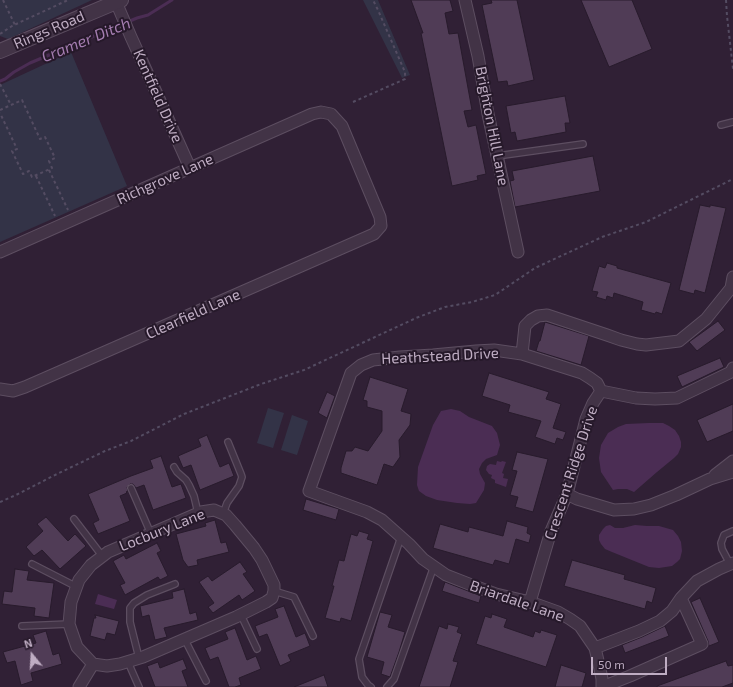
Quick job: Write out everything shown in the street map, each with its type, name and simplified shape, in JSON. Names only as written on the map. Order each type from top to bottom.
[{"type":"street","name":"Brighton Hill Lane","points":[[465,0],[518,252]]},
{"type":"street","name":"Kentfield Drive","points":[[119,1],[122,16],[190,168]]},
{"type":"street","name":"Rings Road","points":[[0,51],[119,1]]},
{"type":"street","name":"Richgrove Lane","points":[[0,252],[312,114],[321,112],[331,114],[342,126],[380,217],[381,226]]},
{"type":"street","name":"Clearfield Lane","points":[[0,389],[13,391],[25,388],[374,234],[381,226]]},
{"type":"street","points":[[522,354],[525,326],[538,316],[547,316],[637,344],[646,345],[680,341],[706,319],[732,285]]},
{"type":"street","name":"Heathstead Drive","points":[[401,537],[382,520],[367,512],[309,491],[351,373],[361,364],[373,360],[400,357],[494,350],[522,354],[582,374],[597,383],[601,391]]},
{"type":"street","points":[[601,391],[636,398],[677,398],[731,372],[733,368]]},
{"type":"street","name":"Crescent Ridge Drive","points":[[530,602],[551,531],[567,494],[586,419],[593,403],[601,391]]},
{"type":"street","points":[[710,479],[733,461]]},
{"type":"street","points":[[567,494],[577,499],[614,510],[634,509],[651,505],[710,479],[733,472]]},
{"type":"street","name":"Locbury Lane","points":[[93,664],[77,647],[69,624],[71,602],[79,580],[91,565],[108,552],[198,513],[214,510],[226,515],[236,525],[262,560],[274,584],[274,592]]},
{"type":"street","name":"Briardale Lane","points":[[401,537],[423,559],[446,575],[496,594],[530,602],[558,612],[580,626],[595,648],[602,679],[607,686]]},
{"type":"street","points":[[595,648],[660,621],[672,611],[681,598],[697,581],[731,564]]},
{"type":"street","points":[[79,687],[93,664],[106,666],[120,664],[185,640],[266,602],[272,598],[274,592]]},
{"type":"street","points":[[607,686],[702,644],[681,598]]},
{"type":"lane","points":[[721,125],[733,122]]},
{"type":"lane","points":[[497,156],[584,144]]},
{"type":"lane","points":[[223,514],[227,503],[239,486],[242,477],[228,442]]},
{"type":"lane","points":[[174,467],[189,485],[194,496],[198,513]]},
{"type":"lane","points":[[131,488],[150,534]]},
{"type":"lane","points":[[74,519],[103,557]]},
{"type":"lane","points":[[731,564],[722,549],[721,543],[724,536],[733,531]]},
{"type":"lane","points":[[371,687],[362,677],[359,659],[401,537]]},
{"type":"lane","points":[[32,564],[77,587]]},
{"type":"lane","points":[[387,687],[394,679],[434,566]]},
{"type":"lane","points":[[139,687],[133,660],[130,608],[134,603],[147,596],[175,584]]},
{"type":"lane","points":[[274,592],[294,597],[313,636]]},
{"type":"lane","points":[[241,615],[257,649]]},
{"type":"lane","points":[[22,626],[69,624]]},
{"type":"lane","points":[[185,640],[206,681]]},
{"type":"path","points":[[3,0],[15,25]]},
{"type":"path","points":[[0,34],[15,25],[68,0]]},
{"type":"path","points":[[353,102],[406,79],[405,72],[373,0]]},
{"type":"path","points":[[726,0],[726,16],[733,68]]},
{"type":"path","points":[[0,84],[11,105]]},
{"type":"path","points":[[22,100],[40,138],[45,137],[55,158],[49,161],[52,168],[32,177],[29,171],[23,174],[12,151],[17,149],[0,111],[22,100]]},
{"type":"path","points":[[49,170],[68,210]]},
{"type":"path","points":[[36,176],[55,216]]},
{"type":"path","points":[[0,502],[105,451],[131,441],[184,414],[304,370],[416,318],[445,307],[472,302],[495,295],[535,268],[602,237],[646,222],[733,179]]},
{"type":"shaded area","points":[[0,0],[92,0],[8,39],[0,36]]},
{"type":"shaded area","points":[[363,0],[378,0],[410,75],[402,78]]},
{"type":"shaded area","points":[[71,52],[127,186],[0,242],[0,85]]},
{"type":"shaded area","points":[[268,408],[284,413],[273,448],[257,443]]},
{"type":"shaded area","points":[[451,409],[460,411],[469,417],[492,426],[497,433],[500,445],[497,455],[486,459],[479,469],[485,483],[484,490],[476,503],[457,503],[437,500],[426,496],[419,491],[417,485],[418,467],[433,425],[441,411]]},
{"type":"shaded area","points":[[292,415],[308,421],[297,455],[281,450]]},
{"type":"shaded area","points":[[663,423],[675,430],[681,442],[681,447],[678,454],[634,492],[627,489],[613,490],[601,472],[599,458],[601,445],[608,433],[618,427],[626,424]]},
{"type":"shaded area","points":[[497,461],[506,462],[502,473],[504,474],[503,478],[508,479],[506,487],[495,483],[495,480],[491,478],[492,475],[486,470],[487,466],[490,464],[496,465]]},
{"type":"shaded area","points":[[610,525],[615,528],[635,525],[659,526],[673,530],[681,542],[682,551],[680,559],[672,566],[659,568],[649,567],[605,549],[599,540],[599,535],[606,526]]},
{"type":"shaded area","points":[[98,594],[117,600],[114,609],[95,604]]},
{"type":"building","points":[[411,0],[450,0],[453,11],[445,13],[449,34],[458,33],[472,110],[464,111],[468,127],[476,125],[486,174],[477,176],[478,180],[452,186],[421,33],[423,33]]},
{"type":"building","points":[[491,0],[517,0],[534,80],[508,86],[507,81],[498,82],[482,5],[492,3]]},
{"type":"building","points":[[581,0],[632,0],[652,49],[609,67]]},
{"type":"building","points":[[565,96],[570,123],[565,123],[566,132],[517,141],[515,132],[511,133],[506,106]]},
{"type":"building","points":[[593,156],[600,191],[515,207],[510,181],[514,180],[512,171]]},
{"type":"building","points":[[700,205],[726,208],[705,293],[695,290],[694,294],[679,290]]},
{"type":"building","points":[[607,263],[617,266],[617,268],[671,283],[662,314],[656,312],[655,314],[641,310],[643,302],[614,293],[613,298],[607,296],[606,300],[596,297],[598,292],[592,291],[599,266],[605,268]]},
{"type":"building","points":[[718,321],[725,330],[697,351],[689,342]]},
{"type":"building","points":[[545,322],[589,336],[581,365],[536,351]]},
{"type":"building","points":[[720,358],[724,367],[682,387],[677,376]]},
{"type":"building","points":[[489,373],[549,392],[546,399],[561,404],[553,428],[566,432],[563,440],[557,438],[555,444],[535,437],[541,421],[508,412],[510,405],[482,396]]},
{"type":"building","points":[[370,377],[408,389],[401,411],[411,414],[410,425],[399,440],[400,457],[393,467],[384,464],[377,485],[341,473],[346,451],[352,451],[355,447],[368,451],[382,431],[382,411],[367,407],[367,401],[363,400]]},
{"type":"building","points":[[327,392],[335,396],[327,418],[318,413]]},
{"type":"building","points":[[733,404],[733,431],[707,442],[697,420]]},
{"type":"building","points":[[207,435],[220,467],[229,463],[234,476],[200,490],[191,465],[183,468],[178,456],[201,446],[198,439]]},
{"type":"building","points":[[517,452],[548,459],[533,512],[515,507],[518,497],[510,495],[517,471],[512,470]]},
{"type":"building","points":[[161,456],[172,487],[181,484],[186,498],[153,510],[144,485],[136,488],[133,484],[130,484],[127,487],[127,493],[120,496],[130,521],[98,534],[93,523],[99,520],[88,494],[153,468],[150,460]]},
{"type":"building","points":[[306,499],[339,509],[336,520],[303,510]]},
{"type":"building","points":[[46,517],[68,541],[75,534],[86,546],[60,569],[42,550],[34,556],[26,547],[43,531],[37,524]]},
{"type":"building","points":[[215,520],[221,543],[226,542],[229,552],[197,560],[198,565],[188,567],[183,560],[176,534],[206,526],[205,523]]},
{"type":"building","points":[[507,521],[528,527],[527,533],[531,535],[529,543],[516,539],[509,564],[495,560],[493,565],[433,548],[440,524],[468,532],[469,527],[503,536]]},
{"type":"building","points":[[359,531],[369,534],[367,539],[373,541],[351,621],[341,618],[340,622],[325,618],[334,586],[332,586],[339,560],[344,561],[351,534],[357,536]]},
{"type":"building","points":[[157,543],[161,551],[157,553],[168,576],[160,580],[158,577],[125,595],[120,585],[125,583],[113,561],[124,555],[126,559]]},
{"type":"building","points":[[572,560],[625,575],[624,579],[656,588],[652,603],[647,601],[645,609],[564,586]]},
{"type":"building","points":[[240,562],[247,572],[243,574],[255,591],[242,600],[239,595],[213,613],[208,607],[214,603],[199,582],[208,576],[212,581]]},
{"type":"building","points":[[15,569],[29,571],[27,580],[54,583],[49,618],[34,616],[35,608],[2,604],[4,591],[12,592]]},
{"type":"building","points":[[445,582],[481,596],[479,603],[442,591]]},
{"type":"building","points":[[184,589],[190,614],[196,612],[198,620],[164,628],[167,637],[155,640],[149,615],[142,617],[140,606],[173,598],[172,592]]},
{"type":"building","points":[[700,598],[719,642],[709,646],[691,602]]},
{"type":"building","points":[[284,606],[296,637],[305,633],[310,646],[288,655],[291,661],[280,666],[267,634],[259,637],[255,626],[278,617],[275,609]]},
{"type":"building","points":[[380,612],[392,615],[388,627],[405,632],[390,677],[381,674],[384,662],[367,657]]},
{"type":"building","points":[[492,614],[507,619],[504,627],[533,637],[535,631],[540,633],[541,630],[557,635],[546,667],[476,644],[485,616],[491,618]]},
{"type":"building","points":[[95,615],[119,621],[115,635],[107,633],[105,640],[90,636],[94,618],[96,618]]},
{"type":"building","points":[[448,624],[459,627],[457,632],[462,634],[453,661],[458,662],[450,687],[419,687],[439,626],[447,629]]},
{"type":"building","points":[[665,626],[669,636],[625,653],[622,645]]},
{"type":"building","points":[[235,628],[247,660],[256,656],[261,669],[239,678],[241,685],[229,687],[218,657],[210,660],[205,648],[228,639],[225,632]]},
{"type":"building","points":[[46,631],[53,655],[59,653],[62,664],[31,673],[33,681],[21,685],[15,661],[7,663],[3,652],[36,643],[33,635]]},
{"type":"building","points":[[183,659],[187,669],[182,671],[188,687],[155,687],[147,666],[158,662],[160,668]]},
{"type":"building","points":[[726,661],[728,666],[733,665],[733,683],[722,687],[657,687],[657,686]]},
{"type":"building","points":[[561,665],[586,673],[582,687],[555,687]]},
{"type":"building","points":[[324,675],[328,687],[294,687]]},
{"type":"waterway","name":"Cramer Ditch","points":[[0,81],[30,63],[137,18],[148,15],[172,0]]}]
